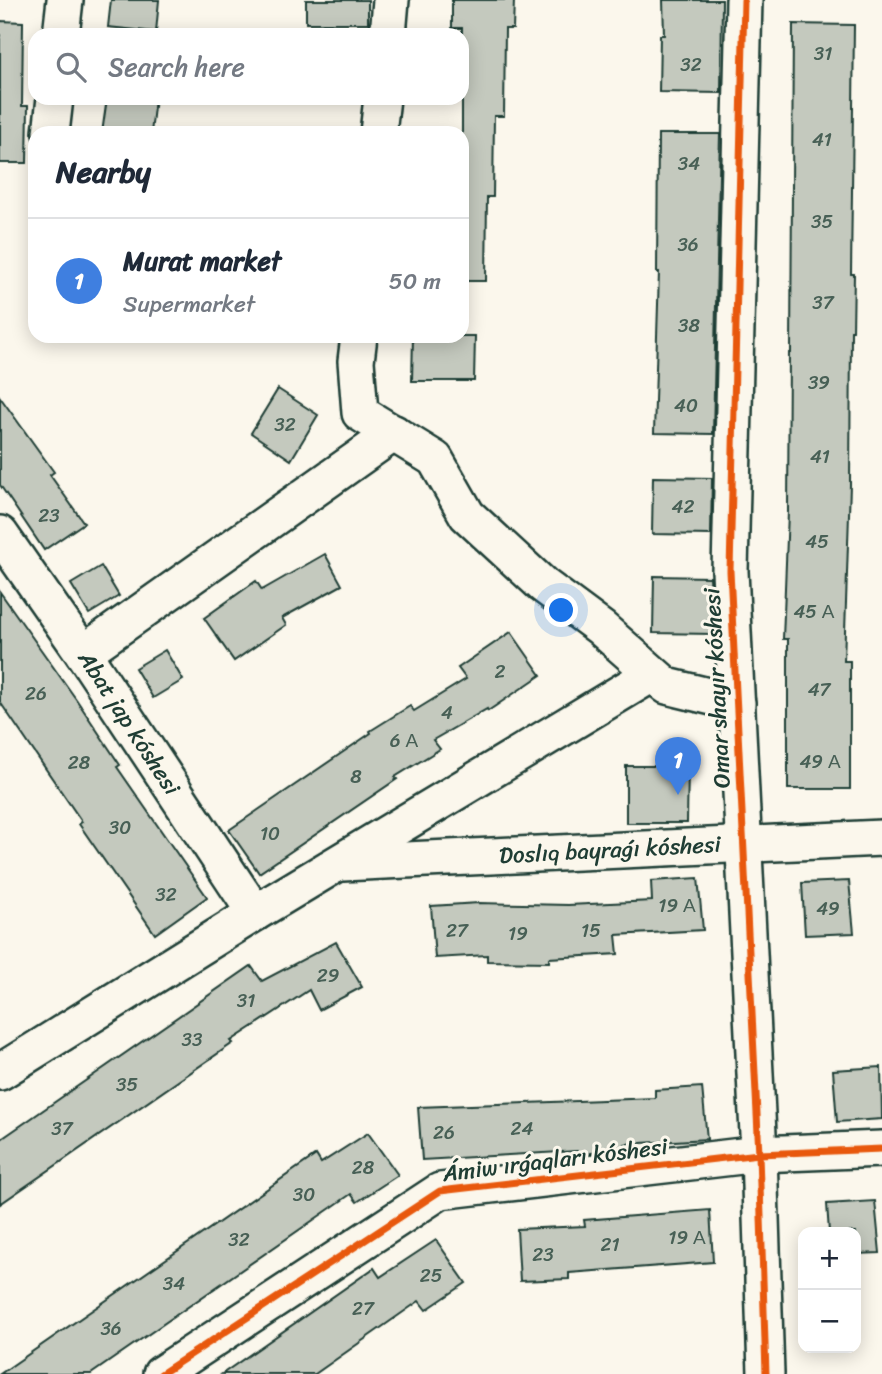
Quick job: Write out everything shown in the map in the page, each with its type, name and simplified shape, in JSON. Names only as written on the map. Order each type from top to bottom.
[{"type":"street","points":[[62,28],[65,0]]},
{"type":"street","points":[[389,28],[391,0]]},
{"type":"street","name":"Omar shayır kóshesi","points":[[744,0],[730,570],[760,1154],[766,1374]]},
{"type":"street","points":[[52,126],[54,105]]},
{"type":"street","points":[[379,126],[381,105]]},
{"type":"street","points":[[357,348],[360,413],[435,459],[467,514],[543,585],[601,628],[667,686],[737,703]]},
{"type":"street","points":[[83,653],[394,433]]},
{"type":"street","name":"Abat jap kóshesi","points":[[0,534],[83,653],[255,913]]},
{"type":"street","name":"Doslıq bayraǵı kóshesi","points":[[0,1072],[255,913],[652,674]]},
{"type":"street","name":"Doslıq bayraǵı kóshesi","points":[[339,863],[882,838]]},
{"type":"street","name":"Ámiw ırǵaqları kóshesi","points":[[161,1374],[440,1191],[760,1154],[882,1149]]},
{"type":"building","points":[[111,0],[159,0],[156,28],[108,27]]},
{"type":"building","points":[[306,0],[368,0],[368,23],[306,23]]},
{"type":"building","points":[[452,0],[514,0],[513,29],[505,29],[504,116],[494,116],[493,197],[487,197],[486,281],[469,281],[469,126],[462,126],[462,105],[469,105],[469,28],[452,28]]},
{"type":"building","points":[[663,0],[722,0],[721,93],[659,92],[660,35],[664,35]]},
{"type":"building","points":[[0,21],[23,22],[22,106],[28,106],[27,163],[0,163]]},
{"type":"building","points":[[793,24],[854,25],[851,274],[854,274],[844,661],[850,661],[850,789],[788,789],[788,639],[783,639],[791,353]]},
{"type":"building","points":[[106,105],[154,105],[152,126],[103,126]]},
{"type":"building","points":[[658,134],[720,134],[713,434],[654,433],[659,272]]},
{"type":"building","points":[[469,336],[475,336],[474,381],[412,381],[413,343],[469,343]]},
{"type":"building","points":[[278,389],[318,415],[291,460],[251,433]]},
{"type":"building","points":[[0,397],[54,472],[50,475],[84,523],[44,550],[0,485]]},
{"type":"building","points":[[653,477],[712,478],[711,535],[652,534]]},
{"type":"building","points":[[325,554],[342,585],[282,618],[286,625],[234,661],[204,618],[256,581],[262,590]]},
{"type":"building","points":[[101,566],[119,596],[89,614],[71,584]]},
{"type":"building","points":[[654,576],[710,577],[713,634],[653,633]]},
{"type":"building","points":[[0,592],[76,699],[120,765],[117,767],[207,897],[155,934],[0,702]]},
{"type":"building","points":[[511,632],[541,675],[488,711],[487,709],[433,740],[440,749],[395,777],[397,779],[259,873],[229,830],[371,733],[370,731],[410,706],[414,711],[466,679],[458,668]]},
{"type":"building","points":[[165,650],[183,680],[153,698],[135,668]]},
{"type":"building","points":[[626,766],[688,766],[687,823],[626,823]]},
{"type":"building","points":[[698,878],[703,930],[616,935],[618,954],[549,958],[549,962],[487,961],[487,955],[435,958],[431,906],[652,901],[651,881]]},
{"type":"building","points":[[849,881],[854,933],[805,935],[802,883]]},
{"type":"building","points":[[336,942],[362,987],[319,1010],[309,990],[231,1041],[233,1043],[0,1204],[0,1140],[251,966],[262,981]]},
{"type":"building","points":[[881,1067],[882,1119],[837,1122],[833,1070]]},
{"type":"building","points":[[702,1087],[707,1139],[625,1144],[625,1149],[591,1153],[577,1154],[577,1151],[422,1160],[418,1107],[655,1098],[655,1090]]},
{"type":"building","points":[[368,1133],[398,1175],[357,1202],[351,1194],[91,1374],[0,1374],[316,1155],[321,1163]]},
{"type":"building","points":[[875,1201],[880,1253],[861,1254],[861,1227],[829,1227],[827,1204]]},
{"type":"building","points":[[710,1210],[713,1262],[569,1273],[569,1279],[520,1281],[517,1229],[585,1226],[584,1220]]},
{"type":"building","points":[[436,1240],[466,1283],[426,1310],[419,1301],[315,1374],[222,1374],[374,1268],[380,1277]]},
{"type":"cycle path","points":[[744,0],[730,571],[759,1154],[766,1374]]},
{"type":"cycle path","points":[[161,1374],[440,1191],[759,1154],[882,1149]]},
{"type":"place","name":"Murat market","points":[[678,795]]}]
